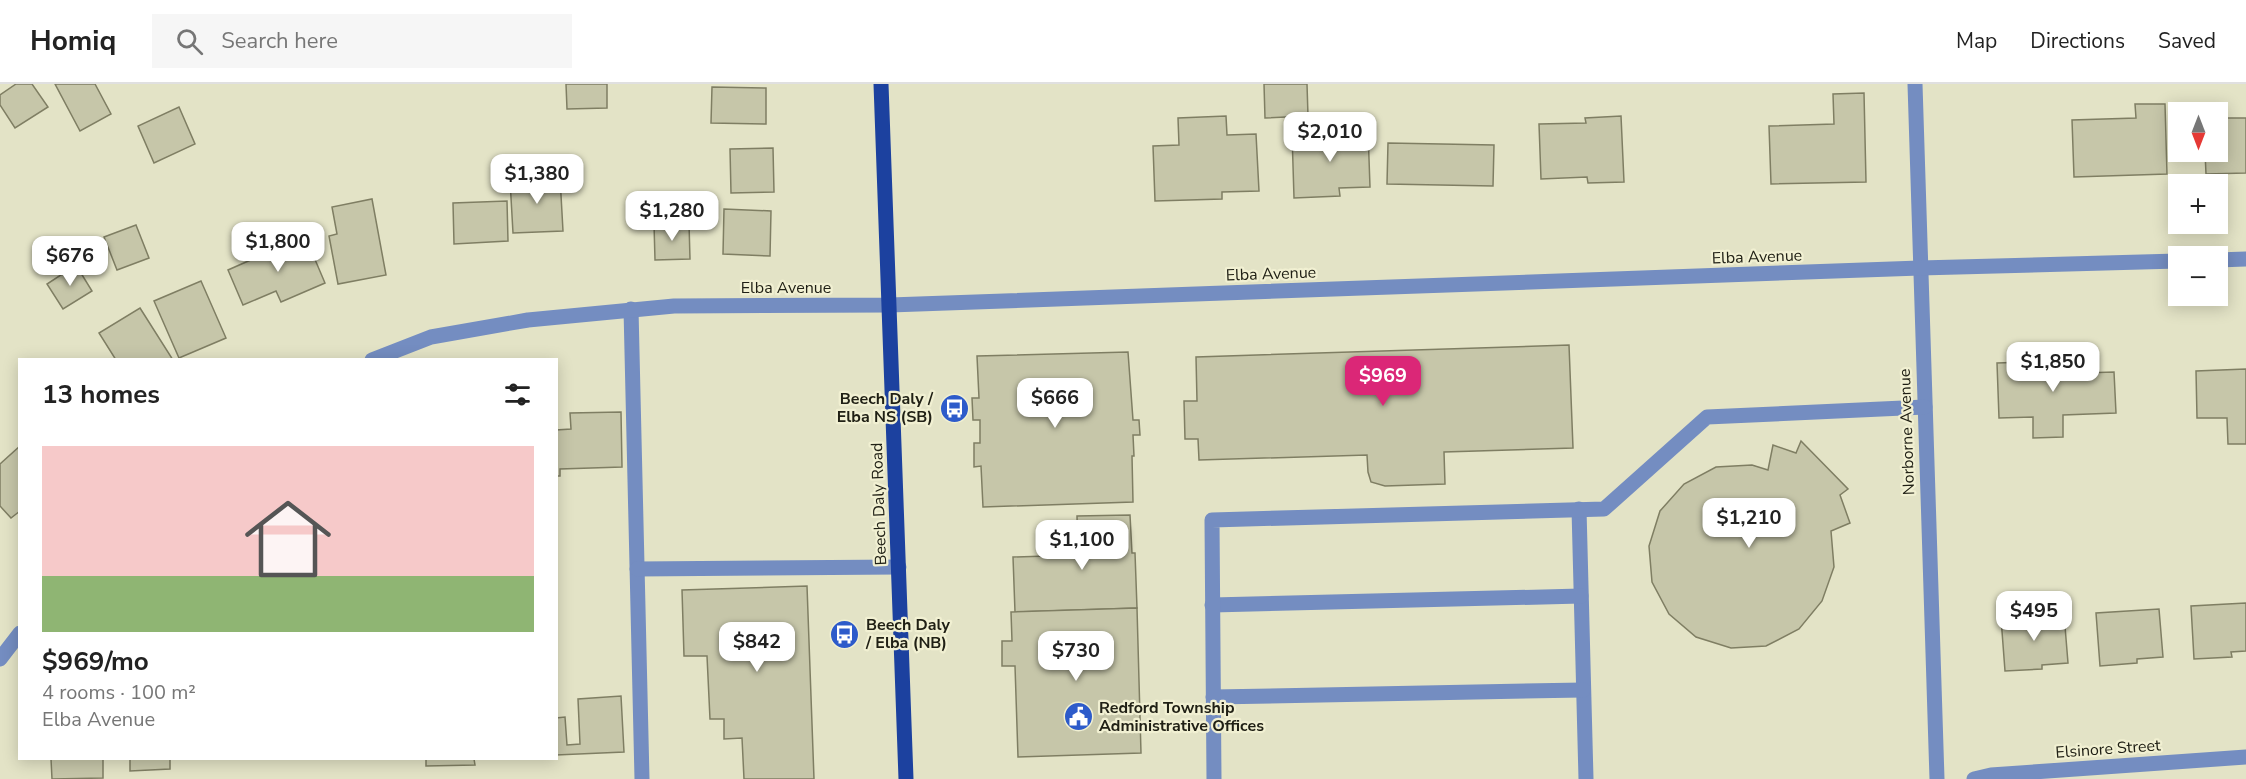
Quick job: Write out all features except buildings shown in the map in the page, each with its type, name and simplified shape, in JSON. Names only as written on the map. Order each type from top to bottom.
[{"type":"main road","name":"Beech Daly Road","points":[[881,84],[906,779]]},
{"type":"street","name":"Norborne Avenue","points":[[1915,84],[1936,779]]},
{"type":"street","points":[[2228,260],[2246,259]]},
{"type":"street","name":"Elba Avenue","points":[[377,358],[431,337],[528,320],[674,306],[890,305],[2168,261]]},
{"type":"street","points":[[630,309],[642,779]]},
{"type":"street","points":[[1214,779],[1212,520],[1604,510],[1707,417],[1924,407]]},
{"type":"street","points":[[1578,510],[1586,779]]},
{"type":"street","points":[[637,569],[899,567]]},
{"type":"street","points":[[1212,605],[1581,596]]},
{"type":"street","points":[[0,659],[18,636]]},
{"type":"street","points":[[1213,697],[1583,690]]},
{"type":"street","name":"Elsinore Street","points":[[1974,779],[1991,775],[2246,758]]},
{"type":"place","name":"Beech Daly / Elba NS (SB)","points":[[954,408]]},
{"type":"place","name":"Beech Daly / Elba (NB)","points":[[845,634]]},
{"type":"place","name":"Redford Township Administrative Offices","points":[[1078,717]]}]
